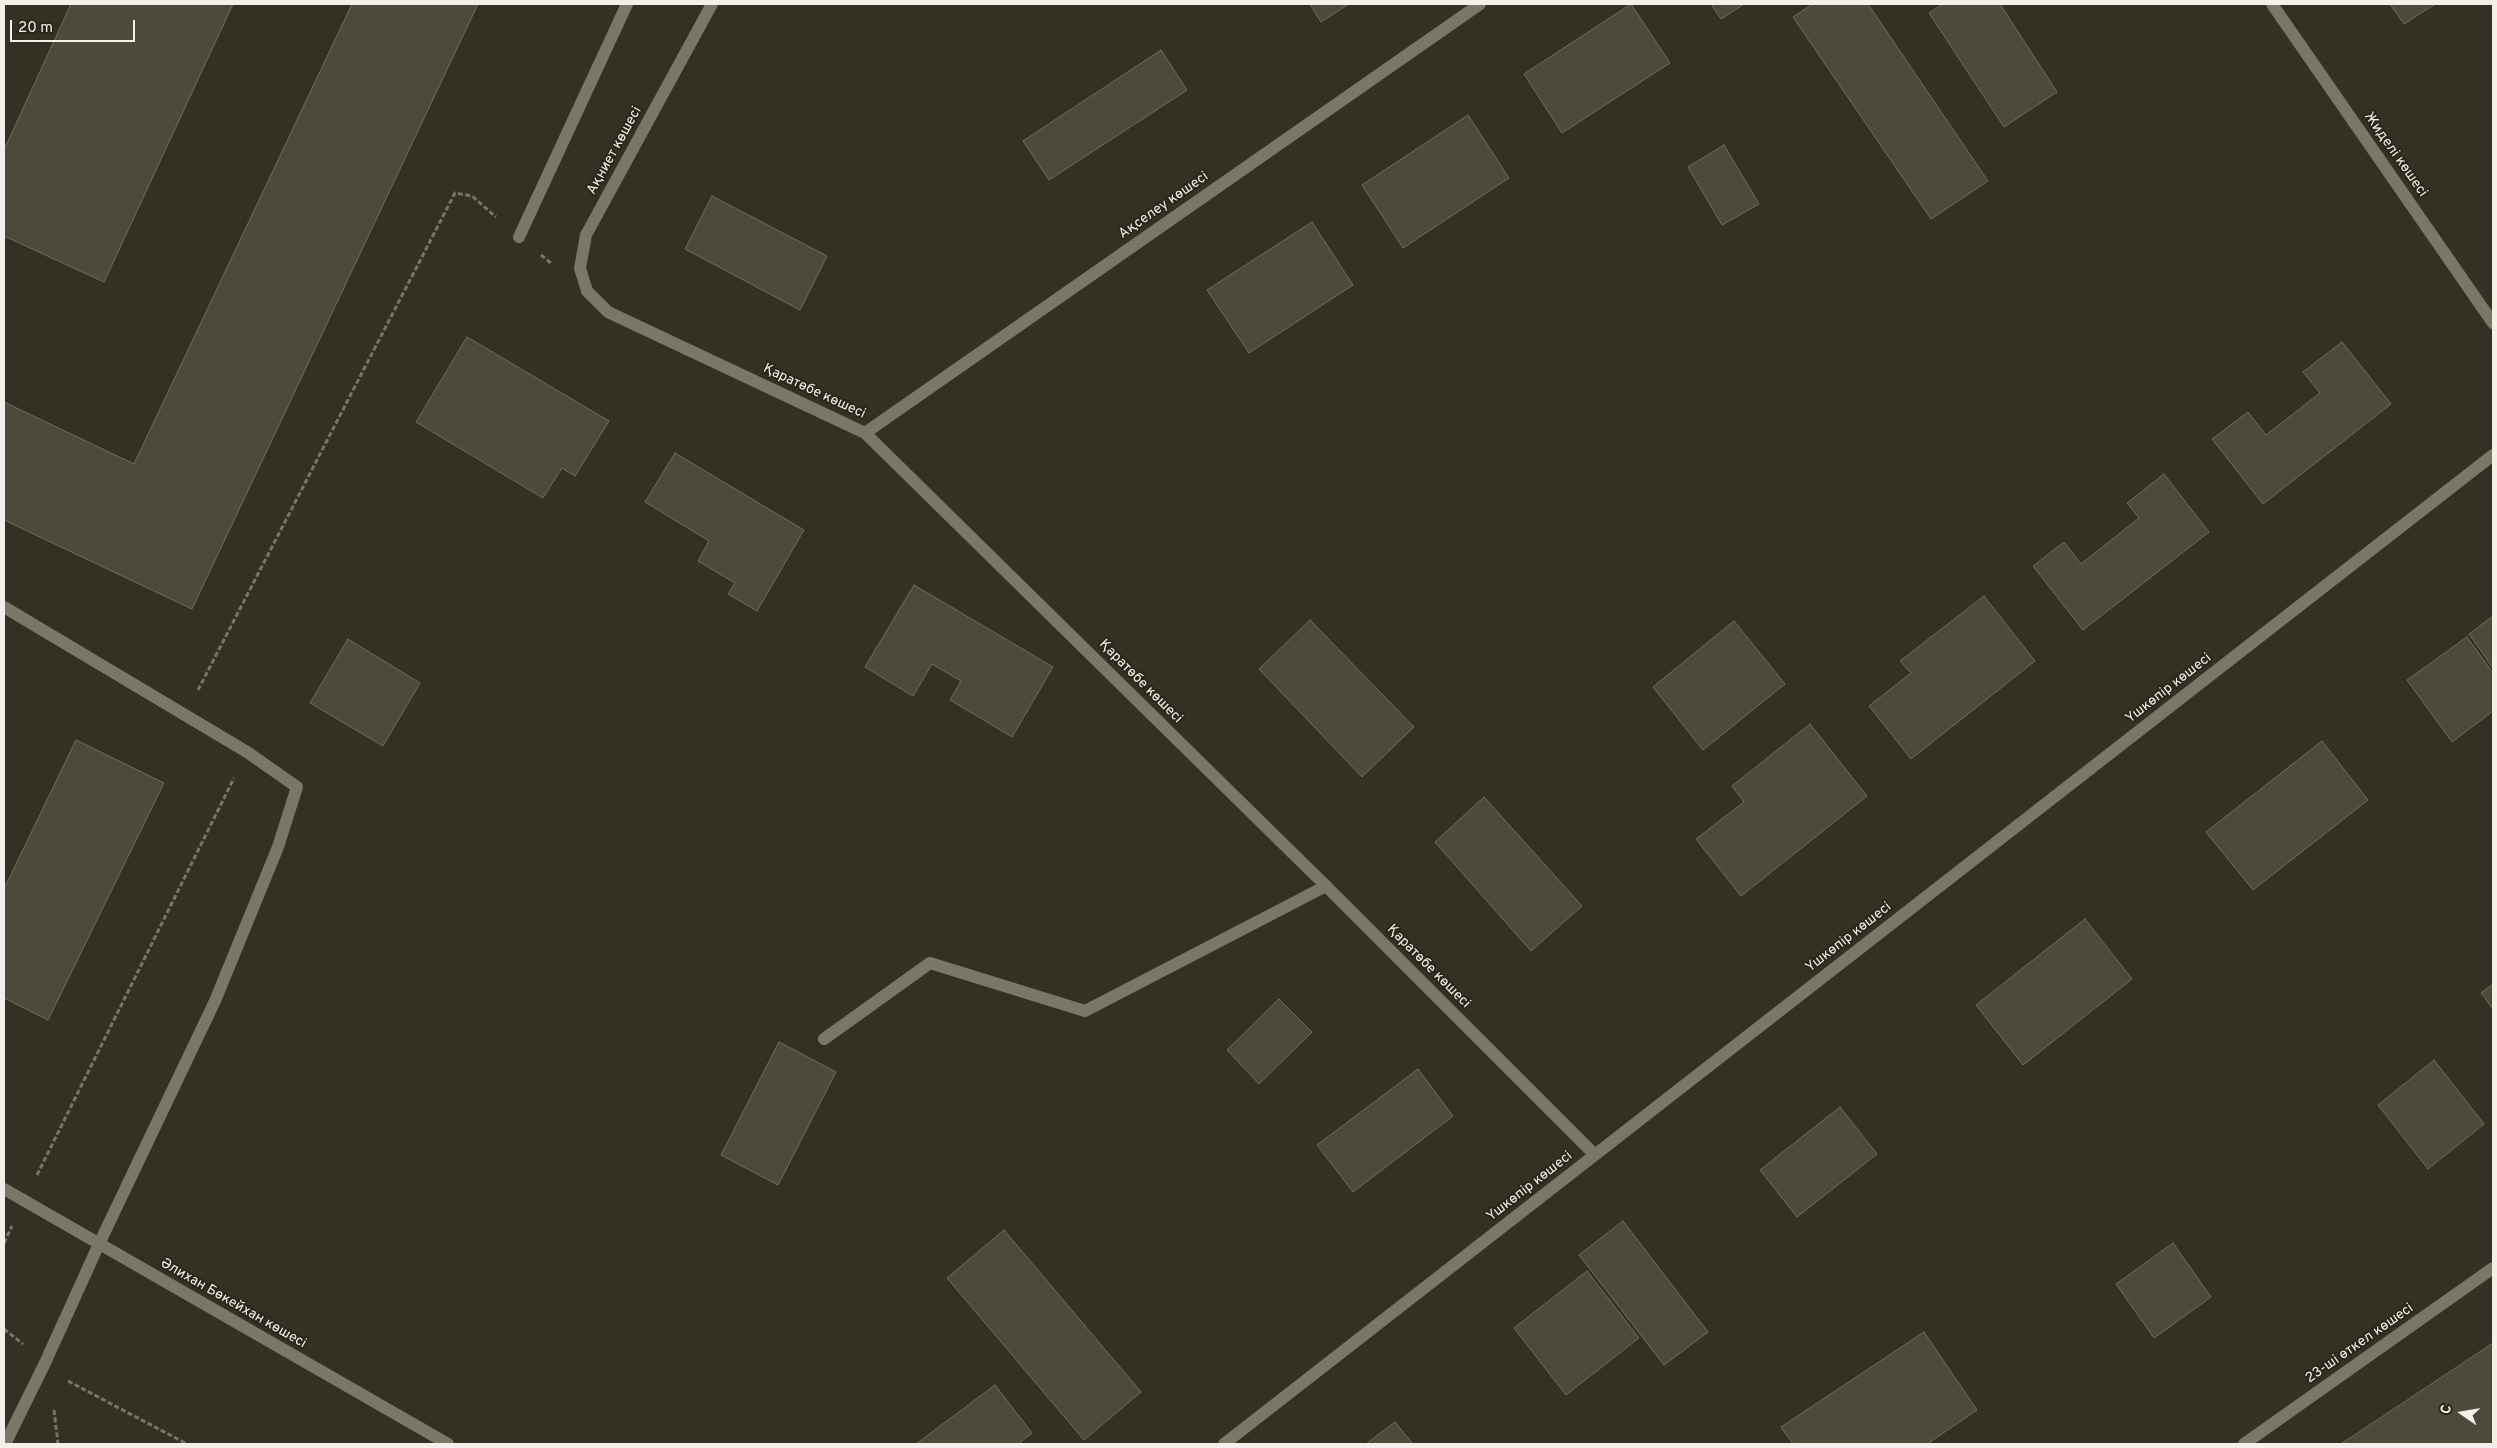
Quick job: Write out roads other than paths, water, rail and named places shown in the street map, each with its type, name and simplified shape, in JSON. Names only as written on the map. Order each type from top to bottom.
[{"type":"street","points":[[519,237],[627,4]]},
{"type":"street","name":"Ақниет көшесі","points":[[608,312],[587,292],[580,268],[586,235],[712,4]]},
{"type":"street","name":"Ақселеу көшесі","points":[[865,433],[1480,4]]},
{"type":"street","name":"Жиделі көшесі","points":[[2272,4],[2493,323]]},
{"type":"street","name":"Қаратөбе көшесі","points":[[608,312],[865,433],[1326,886],[1595,1155]]},
{"type":"street","name":"Үшкөпір көшесі","points":[[1224,1444],[2493,455]]},
{"type":"street","points":[[4,607],[247,752],[297,786],[278,847],[215,1001],[5,1444]]},
{"type":"street","points":[[824,1039],[930,963],[1085,1011],[1326,886]]},
{"type":"street","name":"Әлихан Бөкейхан көшесі","points":[[4,1189],[23,1202],[99,1244],[430,1440],[448,1444]]},
{"type":"street","name":"23-ші өткел көшесі","points":[[2244,1444],[2493,1268]]}]
